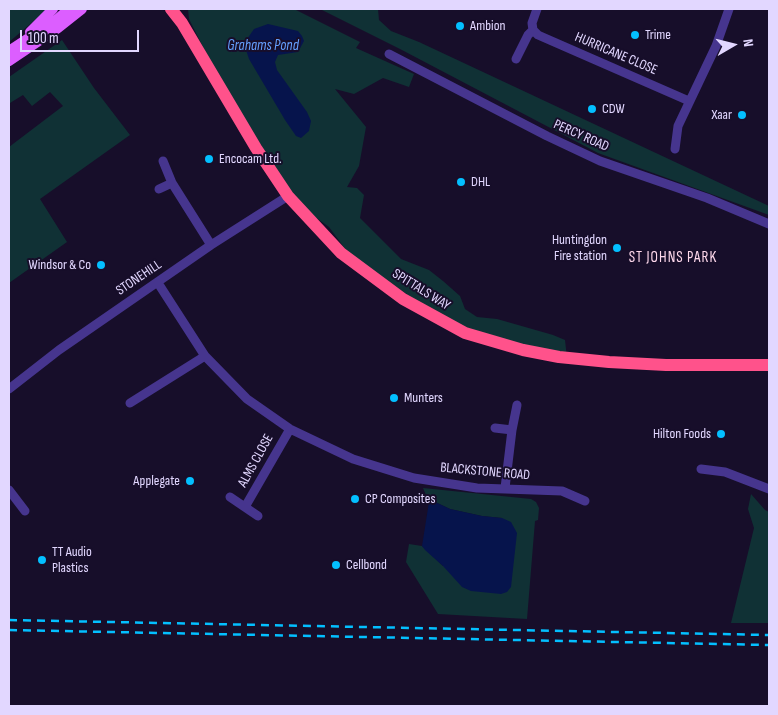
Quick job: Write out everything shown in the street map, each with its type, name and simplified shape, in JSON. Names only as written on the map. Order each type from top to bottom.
[{"type":"highway","name":"SPITTALS WAY","points":[[171,9],[182,23],[256,148],[288,196],[341,253],[403,299],[465,333],[523,350],[559,357],[666,365],[769,364]]},
{"type":"highway","name":"SPITTALS WAY","points":[[178,9],[182,23]]},
{"type":"main road","points":[[12,49],[53,9]]},
{"type":"main road","points":[[12,49],[56,20],[69,9]]},
{"type":"main road","points":[[9,60],[58,28],[82,9]]},
{"type":"street","points":[[516,59],[528,35],[533,30],[532,23],[537,9]]},
{"type":"street","points":[[675,149],[678,126],[716,46],[729,9]]},
{"type":"street","name":"HURRICANE CLOSE","points":[[533,30],[538,35],[689,101]]},
{"type":"street","name":"PERCY ROAD","points":[[389,54],[547,136],[600,161],[707,198],[769,224]]},
{"type":"street","points":[[163,161],[172,183],[211,245]]},
{"type":"street","points":[[159,190],[172,183]]},
{"type":"street","name":"STONEHILL","points":[[9,389],[59,350],[211,245],[288,196]]},
{"type":"street","name":"BLACKSTONE ROAD","points":[[158,282],[205,356],[247,399],[290,429],[353,459],[414,478],[477,488],[562,491],[585,501]]},
{"type":"street","points":[[130,403],[205,356]]},
{"type":"street","points":[[505,488],[517,405]]},
{"type":"street","points":[[495,428],[512,430]]},
{"type":"street","name":"ALMS CLOSE","points":[[245,508],[290,429]]},
{"type":"street","points":[[701,469],[726,472],[769,489]]},
{"type":"street","points":[[9,490],[25,511]]},
{"type":"street","name":"ALMS CLOSE","points":[[230,497],[258,516]]},
{"type":"green space","points":[[9,9],[48,9],[9,42]]},
{"type":"green space","points":[[188,9],[294,9],[360,42],[356,48],[414,74],[409,87],[383,78],[354,94],[335,89],[366,127],[359,166],[347,187],[357,188],[364,195],[360,218],[401,259],[429,270],[443,281],[460,296],[465,309],[477,317],[497,319],[565,340],[567,358],[468,331],[428,309],[349,254],[329,227],[311,214],[289,190],[215,71],[189,19]]},
{"type":"green space","points":[[320,9],[378,9],[379,20],[391,31],[419,42],[769,206],[769,215],[598,153]]},
{"type":"green space","points":[[62,40],[94,88],[130,135],[40,199],[67,242],[9,283],[9,147],[63,106],[50,92],[32,106],[23,95],[10,103],[9,77]]},
{"type":"green space","points":[[423,488],[531,499],[536,502],[539,508],[538,520],[535,521],[527,619],[438,614],[406,562],[409,544],[422,546],[443,566],[502,518],[450,509],[433,501],[429,502]]},
{"type":"green space","points":[[751,494],[769,512],[769,623],[731,623],[754,528],[748,509]]},
{"type":"water","name":"Grahams Pond","points":[[268,24],[298,31],[304,41],[298,52],[278,55],[275,62],[277,70],[307,112],[311,121],[309,131],[301,138],[296,136],[285,120],[249,59],[246,50],[247,39],[254,29]]},
{"type":"water","points":[[433,501],[450,509],[502,518],[511,522],[517,533],[511,587],[507,592],[501,594],[471,591],[462,587],[425,550],[422,546],[429,502]]},
{"type":"railway","points":[[9,620],[769,635]]},
{"type":"railway","points":[[9,630],[769,645]]},
{"type":"place","name":"Ambion","points":[[460,26]]},
{"type":"place","name":"Trime","points":[[635,35]]},
{"type":"place","name":"CDW","points":[[592,109]]},
{"type":"place","name":"Xaar","points":[[742,115]]},
{"type":"place","name":"Encocam Ltd.","points":[[209,159]]},
{"type":"place","name":"DHL","points":[[461,182]]},
{"type":"place","name":"Huntingdon Fire station","points":[[617,248]]},
{"type":"place","name":"Windsor & Co","points":[[101,265]]},
{"type":"place","name":"Munters","points":[[394,398]]},
{"type":"place","name":"Hilton Foods","points":[[721,434]]},
{"type":"place","name":"Applegate","points":[[190,481]]},
{"type":"place","name":"CP Composites","points":[[355,499]]},
{"type":"place","name":"TT Audio Plastics","points":[[42,560]]},
{"type":"place","name":"Cellbond","points":[[336,565]]},
{"type":"district","name":"ST JOHNS PARK","points":[[673,258]]}]
